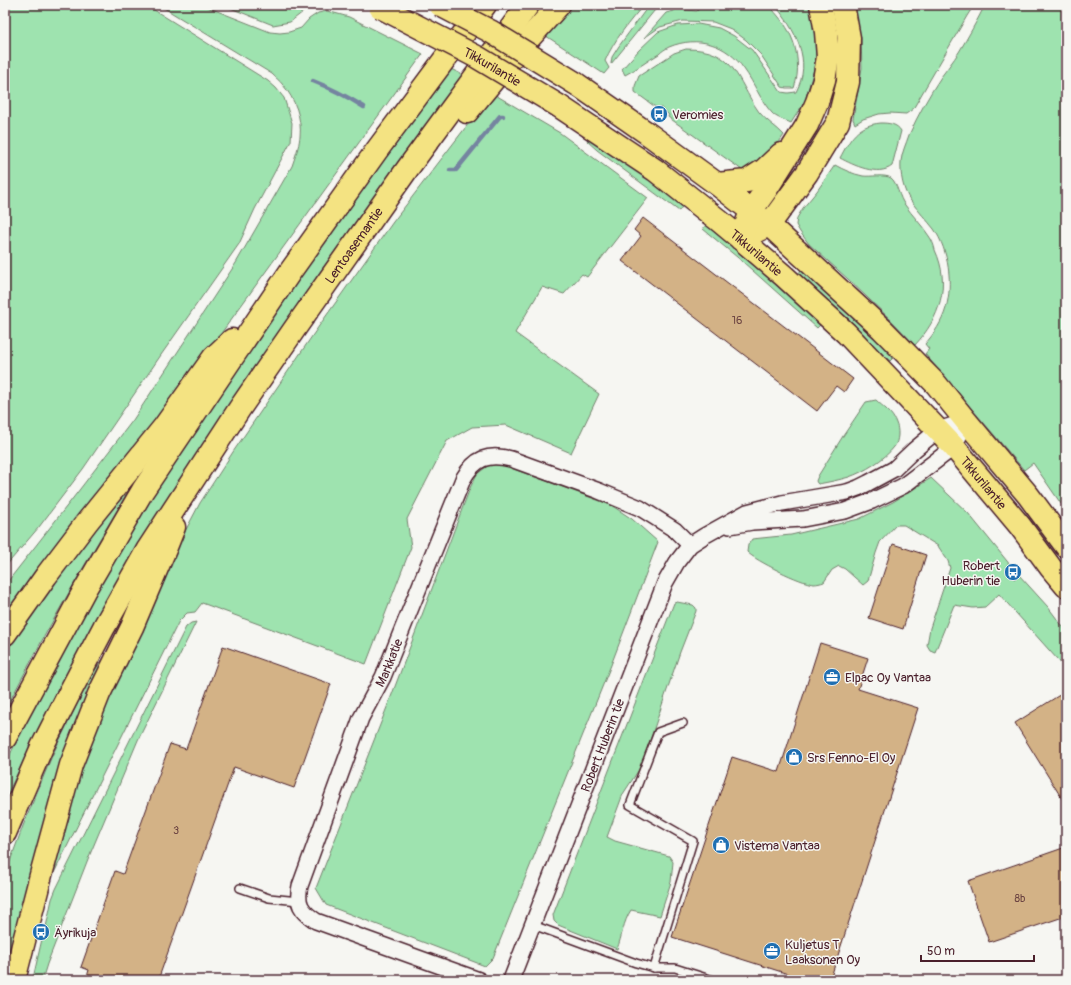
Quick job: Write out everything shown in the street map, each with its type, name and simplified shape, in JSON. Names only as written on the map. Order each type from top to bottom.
[{"type":"main road","name":"Tikkurilantie","points":[[440,5],[490,31],[575,83],[717,184],[769,225],[882,329],[936,384],[1028,495],[1066,546]]},
{"type":"main road","points":[[426,85],[469,5]]},
{"type":"main road","points":[[5,738],[84,591],[144,490],[290,272],[377,150],[485,5]]},
{"type":"main road","name":"Lentoasemantie","points":[[187,490],[293,330],[408,168],[528,5]]},
{"type":"main road","points":[[408,168],[453,129],[508,62],[559,5]]},
{"type":"main road","points":[[742,239],[751,211],[802,134],[817,102],[824,80],[828,58],[826,32],[821,5]]},
{"type":"main road","points":[[742,239],[769,225],[807,173],[838,122],[848,82],[849,38],[844,5]]},
{"type":"main road","name":"Tikkurilantie","points":[[378,6],[477,57],[559,106],[655,170],[742,239],[846,333],[954,447],[1020,526],[1066,586]]},
{"type":"main road","points":[[717,184],[747,181],[764,170],[802,134]]},
{"type":"main road","points":[[5,634],[46,576],[87,522],[164,427],[214,358],[262,312]]},
{"type":"main road","points":[[5,834],[42,747],[104,627],[148,549],[187,490]]},
{"type":"main road","points":[[14,980],[71,765],[100,694],[132,627],[166,547],[187,490]]},
{"type":"street","name":"Robert Huberin tie","points":[[511,980],[665,583],[677,562],[690,545],[747,512],[782,503],[847,492],[868,483],[894,468],[938,430],[966,421]]},
{"type":"street","name":"Robert Huberin tie","points":[[717,528],[752,522],[802,519],[845,511],[865,504],[903,486],[954,447],[966,421]]},
{"type":"street","name":"Markkatie","points":[[299,902],[300,886],[361,718],[383,677],[463,478],[474,464],[486,457],[502,456],[598,491],[640,508],[675,530],[690,545]]},
{"type":"street","points":[[299,902],[307,915],[316,921],[479,980]]},
{"type":"lane","points":[[654,968],[693,841],[630,805],[658,732],[682,723]]},
{"type":"lane","points":[[240,888],[269,898],[299,902]]},
{"type":"lane","points":[[533,925],[636,963],[654,968],[675,968],[713,980]]},
{"type":"green space","points":[[5,5],[146,5],[268,81],[284,98],[292,123],[291,141],[255,209],[239,244],[83,469],[39,527],[5,567]]},
{"type":"green space","points":[[159,5],[202,5],[270,32],[280,33],[301,28],[309,19],[318,13],[327,11],[349,17],[423,54],[144,440],[5,618],[5,585],[133,420],[236,263],[292,166],[298,148],[300,130],[299,116],[291,96],[281,82],[272,74]]},
{"type":"green space","points":[[223,5],[301,5],[305,7],[303,12],[290,22],[273,25]]},
{"type":"green space","points":[[571,5],[644,5],[612,46],[605,61],[609,68],[604,74],[543,34]]},
{"type":"green space","points":[[651,5],[659,5],[611,64],[612,57],[619,46],[644,12]]},
{"type":"green space","points":[[680,5],[685,10],[697,11],[702,5],[769,5],[787,28],[797,55],[798,68],[794,88],[782,87],[761,55],[746,40],[731,29],[713,22],[683,21],[660,27],[644,38],[666,13],[674,11]]},
{"type":"green space","points":[[775,5],[811,5],[818,37],[814,69],[805,101],[791,123],[778,118],[772,113],[737,60],[729,53],[711,44],[701,42],[680,43],[662,51],[625,75],[622,69],[658,32],[678,25],[698,24],[719,28],[734,36],[752,50],[781,92],[796,92],[801,80],[803,68],[802,57],[795,35]]},
{"type":"green space","points":[[853,5],[974,5],[913,109],[906,114],[879,114],[863,119],[855,124],[853,119],[862,68],[861,39]]},
{"type":"green space","points":[[985,5],[1066,5],[1066,511],[1033,463],[1024,470],[925,354],[929,349],[925,344],[937,328],[946,308],[949,289],[948,268],[943,247],[939,238],[934,229],[908,197],[904,187],[901,166],[903,151],[924,105],[941,77],[959,52]]},
{"type":"green space","points":[[686,49],[703,50],[715,54],[725,60],[739,77],[759,112],[784,135],[770,155],[754,166],[742,170],[668,117],[669,115],[660,107],[658,109],[635,92],[635,86],[639,76],[674,53]]},
{"type":"green space","points":[[449,68],[463,75],[322,269],[218,421],[162,507],[104,604],[43,720],[5,799],[5,765],[45,682],[79,618],[158,486],[207,409]]},
{"type":"green space","points":[[492,93],[560,133],[648,198],[587,277],[582,274],[564,294],[542,287],[515,333],[599,394],[571,453],[506,425],[472,427],[447,441],[407,519],[411,547],[366,664],[202,603],[195,612],[187,613],[179,621],[48,885],[84,753],[130,647],[180,541],[200,503],[319,326],[393,222]]},
{"type":"green space","points":[[873,124],[892,124],[901,131],[892,166],[880,170],[866,169],[858,167],[840,158],[855,134]]},
{"type":"green space","points":[[590,137],[684,204],[679,211],[597,150],[587,141]]},
{"type":"green space","points":[[835,165],[859,175],[885,176],[891,178],[895,183],[903,202],[933,243],[940,263],[942,276],[940,300],[937,312],[931,324],[915,345],[848,279],[809,244],[796,225],[797,218],[803,208]]},
{"type":"green space","points":[[707,223],[822,323],[817,328],[743,262],[703,229]]},
{"type":"green space","points":[[804,267],[896,355],[890,361],[797,275]]},
{"type":"green space","points":[[876,400],[895,419],[898,438],[894,447],[874,465],[855,475],[818,484],[816,481],[818,476],[866,402]]},
{"type":"green space","points":[[489,465],[503,465],[611,505],[632,519],[658,542],[611,665],[493,958],[485,966],[326,905],[316,888],[391,697],[470,488],[477,474]]},
{"type":"green space","points":[[140,471],[46,633],[5,710],[5,646],[28,612]]},
{"type":"green space","points":[[931,478],[968,513],[1011,566],[1007,570],[1014,579],[1019,575],[1048,607],[1066,631],[1066,669],[999,594],[985,607],[973,608],[954,605],[935,652],[930,650],[927,645],[930,628],[950,568],[948,561],[938,546],[904,525],[896,525],[880,542],[868,581],[863,585],[845,569],[839,566],[832,570],[824,582],[815,584],[808,583],[769,566],[747,552],[748,545],[752,539],[791,535],[859,519],[893,502]]},
{"type":"green space","points":[[677,602],[693,605],[696,608],[696,611],[680,652],[640,768],[623,794],[607,837],[615,841],[669,856],[673,862],[671,882],[660,916],[631,910],[626,919],[617,949],[558,925],[554,921],[553,915],[674,603]]},
{"type":"green space","points":[[196,622],[138,740],[88,859],[42,980],[32,980],[42,939],[45,939],[52,899],[56,889],[186,627],[191,623]]},
{"type":"green space","points":[[105,656],[78,724],[5,980],[5,875],[23,826],[52,756],[90,677]]},
{"type":"building","points":[[643,218],[853,379],[844,392],[836,386],[817,411],[622,261],[641,236],[634,230]]},
{"type":"building","points":[[893,544],[926,555],[903,629],[869,618]]},
{"type":"building","points":[[820,643],[868,658],[858,689],[918,708],[830,980],[807,980],[672,937],[732,757],[779,772]]},
{"type":"building","points":[[223,646],[331,684],[294,788],[234,767],[158,980],[86,980],[89,970],[81,967],[115,871],[123,874],[170,744],[186,749]]},
{"type":"building","points":[[1066,691],[1066,805],[1015,723]]},
{"type":"building","points":[[1066,847],[1066,916],[989,942],[968,881]]},
{"type":"waterway","points":[[313,81],[364,107]]},
{"type":"waterway","points":[[450,170],[456,170],[500,116],[503,116]]},
{"type":"place","name":"Veromies","points":[[659,114]]},
{"type":"place","name":"Robert Huberin tie","points":[[1013,572]]},
{"type":"place","name":"Elpac Oy Vantaa","points":[[832,677]]},
{"type":"place","name":"Srs Fenno-El Oy","points":[[794,757]]},
{"type":"place","name":"Vistema Vantaa","points":[[721,845]]},
{"type":"place","name":"Äyrikuja","points":[[41,932]]},
{"type":"place","name":"Kuljetus T Laaksonen Oy","points":[[772,951]]}]
